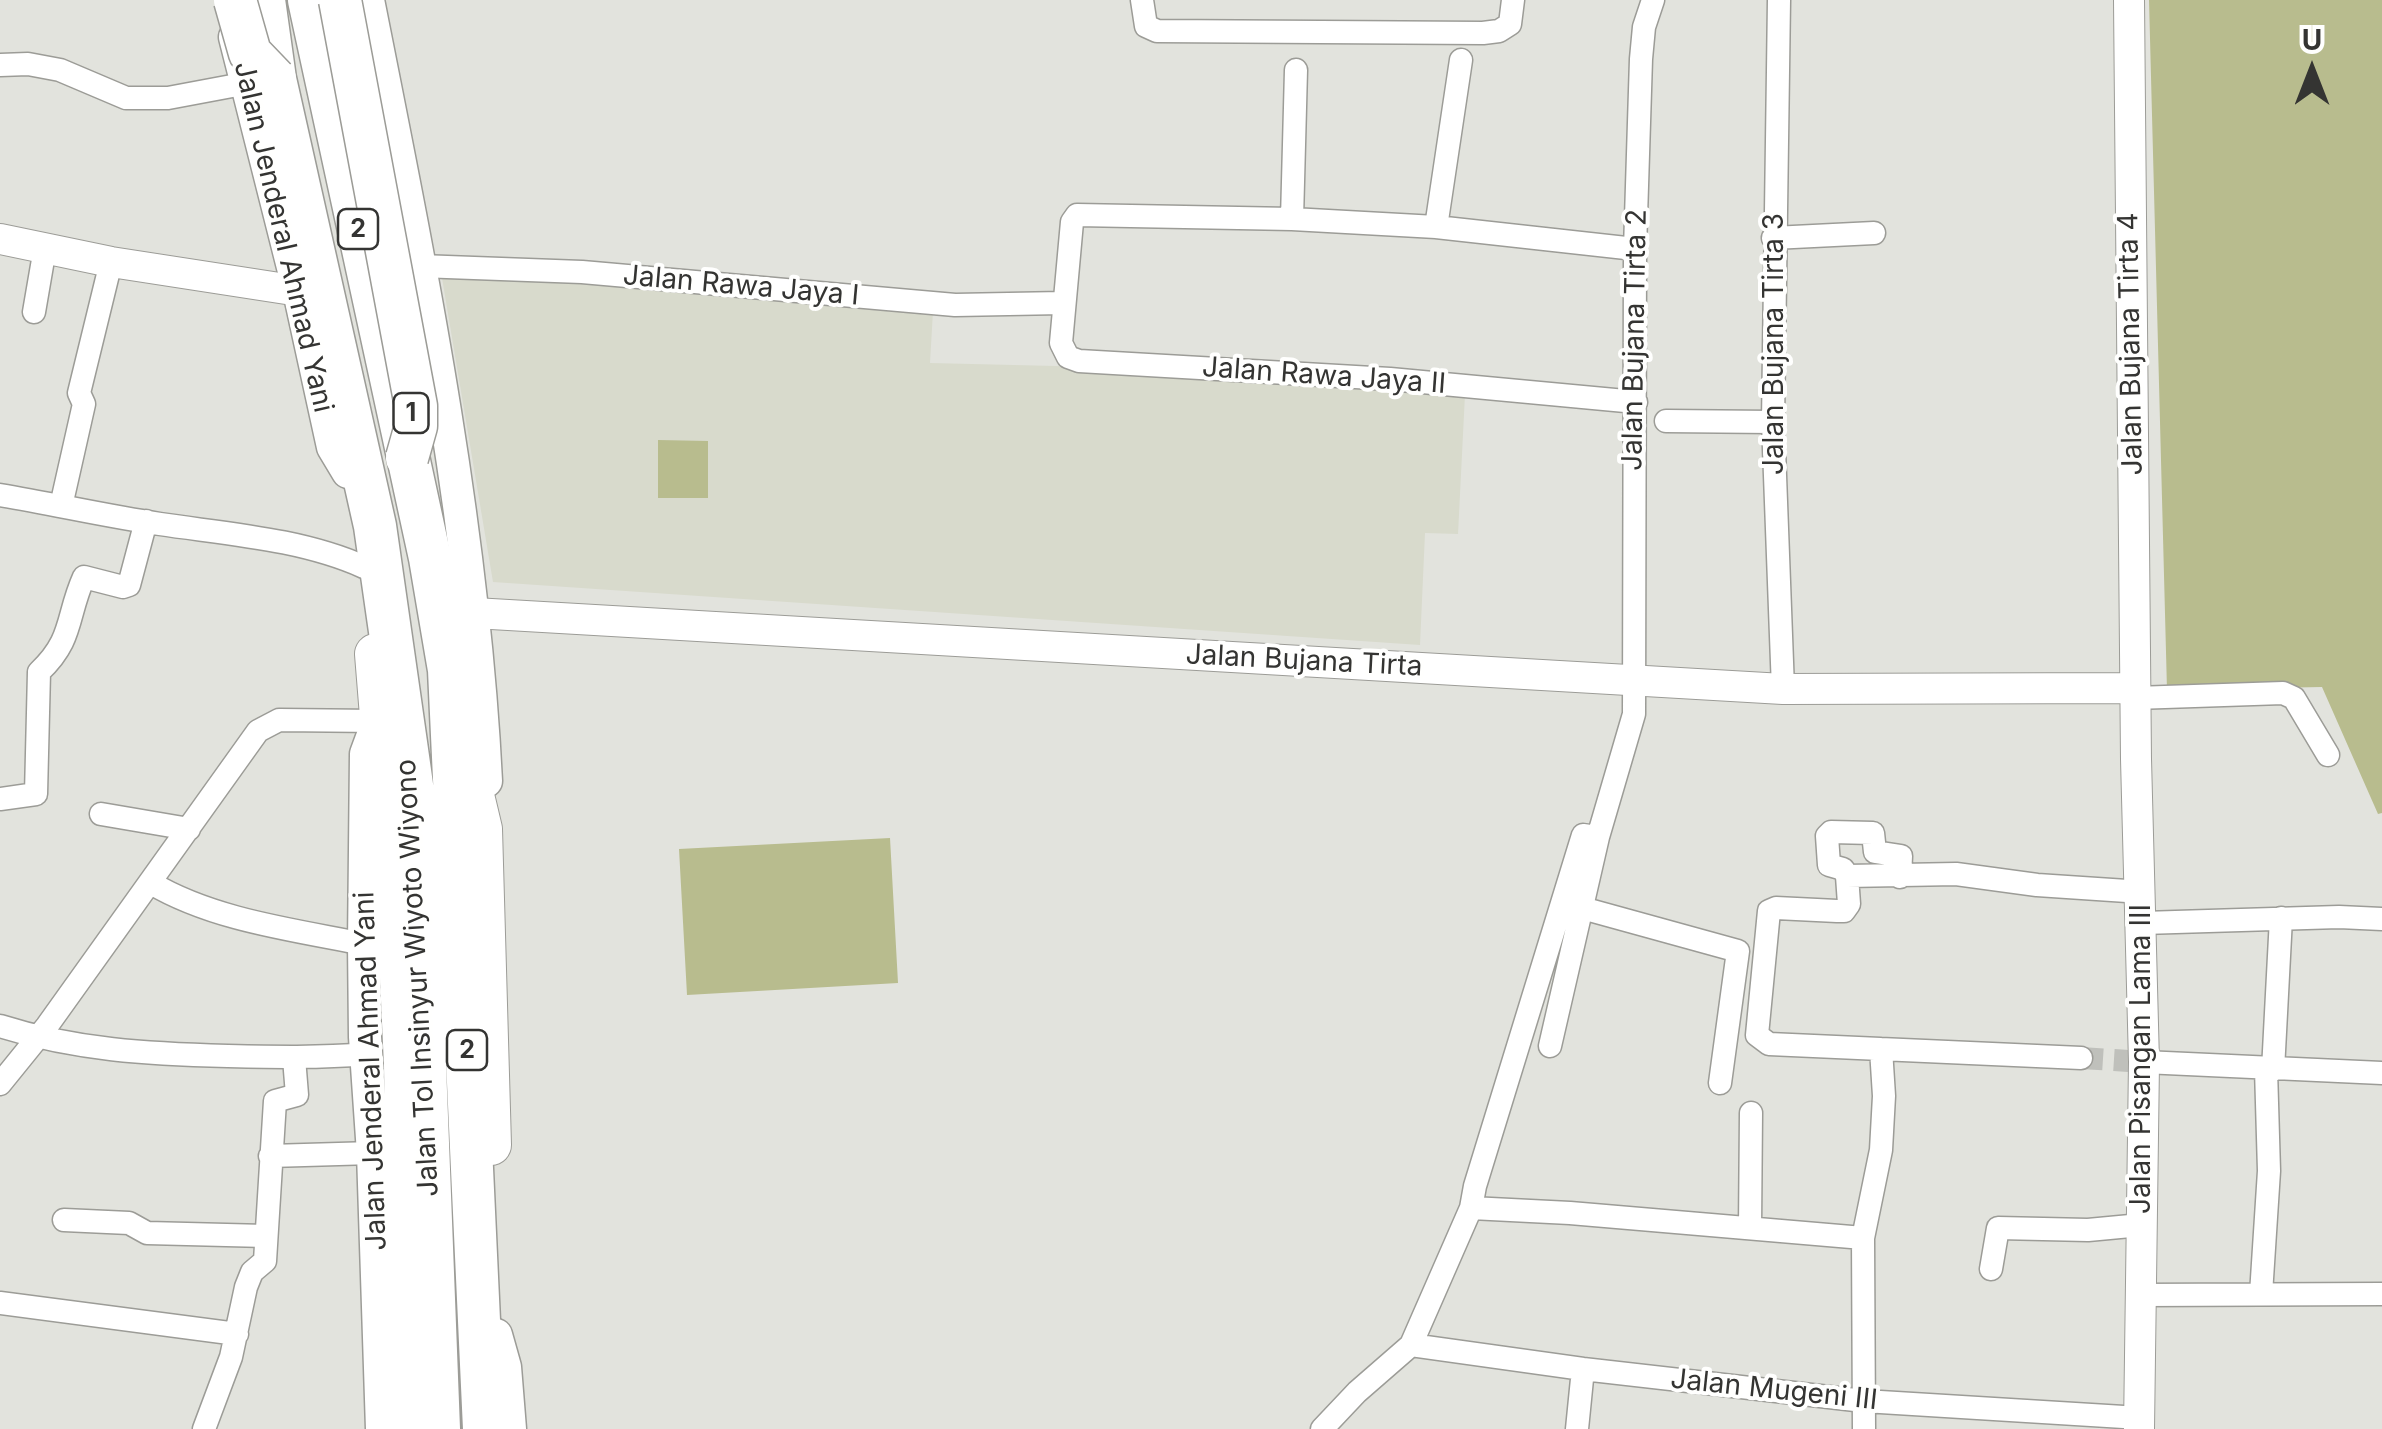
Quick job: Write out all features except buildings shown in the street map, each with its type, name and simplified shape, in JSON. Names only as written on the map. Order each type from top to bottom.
[{"type":"highway","points":[[238,0],[261,81]]},
{"type":"highway","name":"Jalan Jenderal Ahmad Yani","points":[[238,0],[348,443],[348,472],[364,568],[379,718],[390,758],[404,1064],[410,1429]]},
{"type":"highway","name":"Jalan Tol Insinyur Wiyoto Wiyono","points":[[264,0],[261,81],[333,329],[375,526],[415,806],[440,1429]]},
{"type":"highway","name":"Jalan Tol Insinyur Wiyoto Wiyono","points":[[310,0],[430,558],[449,670],[484,1429]]},
{"type":"highway","name":"1","points":[[327,0],[410,413],[445,562],[473,790],[482,828],[499,1429]]},
{"type":"highway","points":[[340,0],[416,406],[416,426],[407,458]]},
{"type":"highway","points":[[424,1429],[425,1110]]},
{"type":"main road","name":"Jalan Jenderal Ahmad Yani","points":[[224,0],[261,81],[299,291],[333,447],[348,472]]},
{"type":"main road","name":"1","points":[[368,0],[420,266],[474,613],[486,790],[482,828]]},
{"type":"main road","name":"Jalan Jenderal Ahmad Yani","points":[[379,718],[366,754],[364,944],[382,1429]]},
{"type":"main road","name":"1","points":[[496,1336],[506,1367],[510,1429]]},
{"type":"street","points":[[1142,0],[1146,26],[1157,32],[1483,33],[1499,31],[1510,24],[1513,0]]},
{"type":"street","name":"Jalan Bujana Tirta 2","points":[[1550,1046],[1598,837],[1632,725],[1636,682],[1635,249],[1641,59],[1644,27],[1653,0]]},
{"type":"street","name":"Jalan Bujana Tirta 3","points":[[1780,0],[1772,422],[1783,689]]},
{"type":"street","name":"Jalan Bujana Tirta 4","points":[[2129,0],[2135,693]]},
{"type":"street","points":[[1436,227],[1461,60]]},
{"type":"street","points":[[0,65],[28,64],[60,70],[126,98],[168,98],[261,81]]},
{"type":"street","points":[[1296,70],[1292,219],[1436,227],[1635,249]]},
{"type":"street","name":"Jalan Rawa Jaya II","points":[[1292,219],[1077,215],[1072,222],[1062,303],[1061,343],[1068,357],[1390,379],[1636,402]]},
{"type":"street","points":[[1773,238],[1874,233]]},
{"type":"street","points":[[0,239],[111,262],[299,291]]},
{"type":"street","points":[[34,312],[45,248]]},
{"type":"street","points":[[62,506],[84,404],[78,392],[111,262]]},
{"type":"street","name":"Jalan Rawa Jaya I","points":[[420,266],[582,272],[955,306],[1062,303]]},
{"type":"street","points":[[1666,421],[1772,422]]},
{"type":"street","points":[[0,495],[236,534],[338,556],[364,568]]},
{"type":"street","points":[[0,799],[36,794],[39,672],[64,643],[84,577],[123,587],[129,585],[146,522]]},
{"type":"street","name":"Jalan Bujana Tirta","points":[[474,613],[1636,682],[1783,689],[2135,693]]},
{"type":"street","points":[[2135,693],[2283,693],[2294,698],[2328,755]]},
{"type":"street","name":"Jalan Pisangan Lama III","points":[[2135,693],[2144,1062],[2140,1423]]},
{"type":"street","points":[[0,1084],[38,1038],[258,731],[279,720],[379,718]]},
{"type":"street","points":[[101,814],[189,828]]},
{"type":"street","points":[[1900,877],[1901,856],[1875,852],[1874,834],[1831,832],[1826,838],[1829,866],[1843,869],[1848,876],[1849,904],[1844,911],[1776,908],[1769,912],[1758,1035],[1769,1044],[2081,1058]]},
{"type":"street","points":[[1322,1429],[1411,1345],[1471,1208],[1583,835],[1598,837]]},
{"type":"street","points":[[1848,876],[1956,874],[2037,886],[2142,892]]},
{"type":"street","points":[[151,883],[191,901],[252,920],[364,944]]},
{"type":"street","points":[[1582,908],[1738,951],[1720,1083]]},
{"type":"street","points":[[2143,923],[2280,918],[2382,920]]},
{"type":"street","points":[[2261,1294],[2280,918]]},
{"type":"street","points":[[0,1026],[38,1038],[132,1053],[294,1058],[366,1054]]},
{"type":"street","points":[[1864,1429],[1863,1238],[1881,1150],[1881,1050]]},
{"type":"street","points":[[204,1429],[237,1334],[246,1287],[252,1272],[264,1261],[275,1101],[297,1095],[294,1058]]},
{"type":"street","points":[[2144,1062],[2382,1073]]},
{"type":"street","points":[[1750,1228],[1751,1113]]},
{"type":"street","points":[[270,1156],[373,1154]]},
{"type":"street","points":[[1471,1208],[1863,1238]]},
{"type":"street","points":[[64,1220],[128,1223],[147,1233],[266,1236]]},
{"type":"street","points":[[1991,1269],[1998,1228],[2088,1230],[2141,1226]]},
{"type":"street","points":[[2140,1295],[2382,1294]]},
{"type":"street","points":[[0,1303],[237,1334]]},
{"type":"street","name":"Jalan Mugeni III","points":[[1411,1345],[1583,1369],[2032,1420],[2140,1423]]},
{"type":"street","points":[[1577,1429],[1583,1369]]},
{"type":"shaded area","points":[[441,272],[879,300],[933,311],[930,363],[1056,366],[1465,394],[1458,534],[1425,533],[1420,645],[493,582]]},
{"type":"green space","points":[[2149,0],[2382,0],[2382,813],[2378,814],[2322,687],[2167,690]]},
{"type":"green space","points":[[658,440],[708,441],[708,498],[658,498]]},
{"type":"green space","points":[[890,838],[898,983],[687,995],[679,849]]},
{"type":"tunnel","points":[[2081,1058],[2144,1062]]}]
